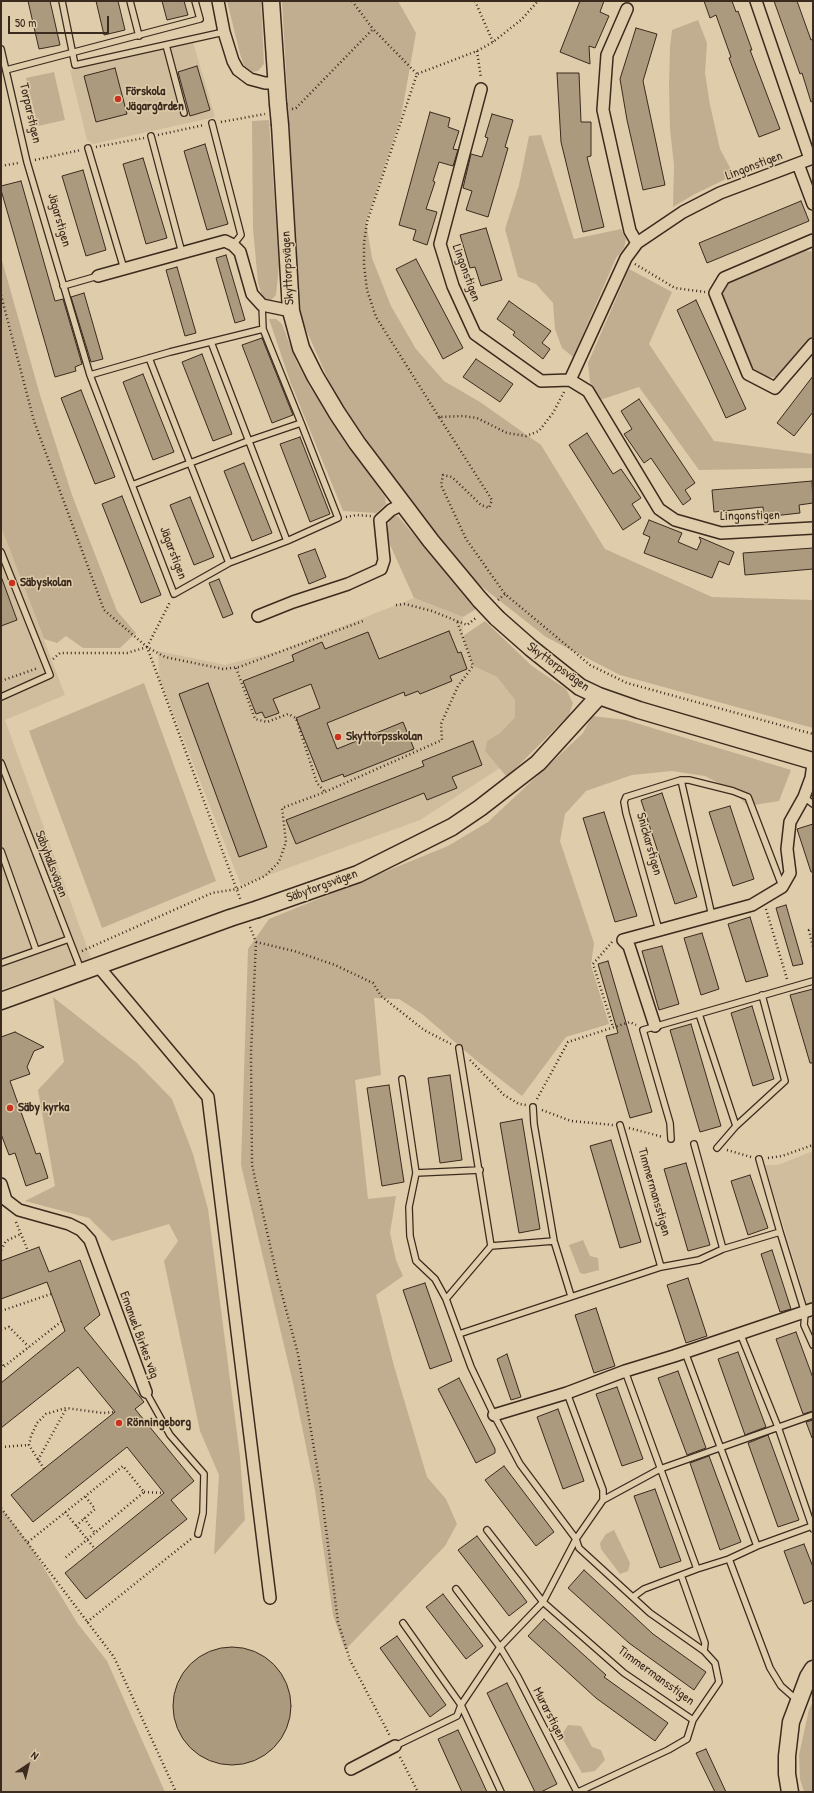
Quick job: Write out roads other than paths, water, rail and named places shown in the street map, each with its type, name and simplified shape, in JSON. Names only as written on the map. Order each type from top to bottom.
[{"type":"street","points":[[218,1],[224,32],[233,61],[238,70],[250,79],[265,83],[276,83]]},
{"type":"street","name":"Skyttorpsvägen","points":[[271,1],[276,83],[280,113],[290,311],[301,348],[318,383],[345,425],[403,504],[491,607],[531,648],[580,687],[599,696],[646,712],[813,761]]},
{"type":"street","name":"Lingonstigen","points":[[570,380],[626,258],[637,243],[683,212],[720,193],[811,159],[756,1]]},
{"type":"street","points":[[627,9],[607,55],[603,110],[630,231],[637,243]]},
{"type":"street","name":"Lingonstigen","points":[[480,89],[440,244],[453,286],[475,334],[542,381],[570,380],[588,391],[659,509],[675,520],[721,533],[813,528]]},
{"type":"street","name":"Lingonstigen","points":[[798,164],[813,204]]},
{"type":"street","points":[[813,240],[724,278],[715,293],[748,374],[775,388],[813,344]]},
{"type":"street","points":[[98,276],[225,241],[233,245],[240,252],[252,294],[262,305],[290,311]]},
{"type":"street","points":[[258,616],[293,602],[348,584],[381,569],[384,560],[380,520],[391,510],[403,504]]},
{"type":"street","name":"Säbytorgsvägen","points":[[1,1001],[230,918],[358,874],[452,827],[480,808],[538,764],[599,696]]},
{"type":"street","points":[[655,1026],[629,946],[623,940],[752,905],[782,887],[790,873],[787,849],[790,822],[804,797],[811,778],[813,764]]},
{"type":"street","points":[[98,966],[208,1097],[270,1598]]},
{"type":"street","name":"Emanuel Birkes väg","points":[[1,1184],[6,1200],[19,1210],[69,1224],[81,1230],[90,1240],[146,1392]]},
{"type":"street","points":[[494,1415],[567,1393],[625,1371],[809,1311]]},
{"type":"street","points":[[790,1792],[787,1774],[787,1745],[791,1722],[798,1701],[813,1669]]},
{"type":"street","points":[[351,1769],[395,1746]]},
{"type":"lane","points":[[62,1],[74,52],[75,65],[224,32]]},
{"type":"lane","points":[[130,1],[139,36]]},
{"type":"lane","name":"Torparstigen","points":[[6,70],[200,19],[195,1]]},
{"type":"lane","points":[[166,45],[184,113]]},
{"type":"lane","name":"Torparstigen","points":[[1,49],[27,162]]},
{"type":"lane","points":[[212,123],[241,235],[233,245]]},
{"type":"lane","points":[[151,136],[182,253]]},
{"type":"lane","points":[[88,148],[124,269]]},
{"type":"lane","name":"Jägarstigen","points":[[27,162],[90,375],[174,594],[229,563],[288,541],[338,518],[301,423]]},
{"type":"lane","points":[[63,286],[98,276]]},
{"type":"lane","points":[[132,485],[248,441],[301,423],[262,329],[262,305]]},
{"type":"lane","points":[[90,375],[262,329]]},
{"type":"lane","points":[[211,342],[248,441],[288,541]]},
{"type":"lane","points":[[149,358],[229,563]]},
{"type":"lane","points":[[1,552],[50,675],[1,697]]},
{"type":"lane","name":"Säbyhallsvägen","points":[[1,763],[82,972]]},
{"type":"lane","points":[[681,780],[712,916]]},
{"type":"lane","name":"Snickarstigen","points":[[659,930],[624,802],[626,797],[681,780],[689,780],[748,797],[782,887]]},
{"type":"lane","points":[[804,797],[813,804]]},
{"type":"lane","points":[[1,851],[36,950]]},
{"type":"lane","points":[[1,963],[69,939]]},
{"type":"lane","points":[[670,1139],[670,1123],[643,1030],[813,980]]},
{"type":"lane","points":[[717,1148],[736,1126],[785,1081],[762,995]]},
{"type":"lane","points":[[699,1014],[736,1126]]},
{"type":"lane","points":[[459,1048],[480,1170],[491,1246]]},
{"type":"lane","name":"Timmermansstigen","points":[[402,1079],[416,1172],[409,1207],[410,1236],[416,1261],[435,1279],[446,1299],[460,1334],[471,1368],[520,1464],[576,1539],[579,1548],[650,1614],[704,1651],[715,1663],[719,1682],[693,1720],[624,1673],[543,1602],[487,1530]]},
{"type":"lane","points":[[533,1107],[534,1124],[554,1241],[571,1296]]},
{"type":"lane","name":"Timmermansstigen","points":[[620,1125],[661,1268]]},
{"type":"lane","points":[[694,1144],[723,1249]]},
{"type":"lane","points":[[759,1159],[780,1232],[809,1311],[804,1325],[813,1344]]},
{"type":"lane","points":[[416,1172],[480,1170]]},
{"type":"lane","points":[[460,1334],[571,1296],[604,1287],[661,1268],[699,1260],[723,1249],[780,1232]]},
{"type":"lane","points":[[446,1299],[491,1246],[554,1241]]},
{"type":"lane","points":[[633,1597],[644,1589],[697,1568],[729,1559],[757,1546],[812,1528],[778,1427],[740,1333]]},
{"type":"lane","points":[[685,1352],[757,1546]]},
{"type":"lane","points":[[625,1371],[697,1568]]},
{"type":"lane","name":"Emanuel Birkes väg","points":[[146,1392],[170,1436],[204,1474],[203,1513],[198,1534]]},
{"type":"lane","points":[[567,1393],[602,1490],[603,1500]]},
{"type":"lane","points":[[395,1746],[457,1716],[461,1705],[500,1647],[543,1602],[576,1539],[603,1500],[660,1469],[813,1415]]},
{"type":"lane","points":[[729,1559],[770,1668],[781,1686],[798,1701]]},
{"type":"lane","name":"Timmermansstigen","points":[[681,1575],[705,1644],[704,1651]]},
{"type":"lane","name":"Murarstigen","points":[[456,1589],[500,1647],[518,1677],[577,1792],[668,1750],[687,1739],[693,1720]]},
{"type":"lane","points":[[403,1623],[461,1705],[501,1792]]},
{"type":"place","name":"Förskola Jägargården","points":[[118,99]]},
{"type":"place","name":"Säbyskolan","points":[[12,583]]},
{"type":"place","name":"Skyttorpsskolan","points":[[338,737]]},
{"type":"place","name":"Säby kyrka","points":[[10,1108]]},
{"type":"place","name":"Rönningeborg","points":[[119,1423]]}]
